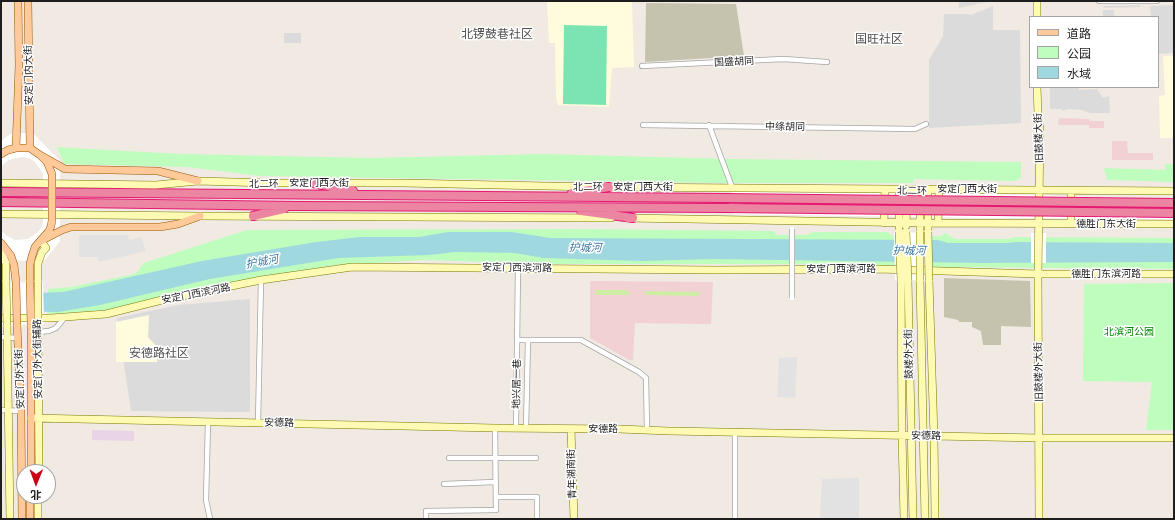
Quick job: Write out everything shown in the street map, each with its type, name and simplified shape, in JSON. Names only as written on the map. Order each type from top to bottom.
[{"type":"highway","points":[[313,183],[374,195]]},
{"type":"highway","points":[[547,197],[609,187]]},
{"type":"highway","name":"北二环","points":[[1,192],[1174,203]]},
{"type":"highway","name":"北二环","points":[[1,202],[1174,213]]},
{"type":"highway","points":[[253,216],[300,206]]},
{"type":"highway","points":[[549,207],[633,218]]},
{"type":"main road","name":"安定门内大街","points":[[16,148],[19,65],[18,1]]},
{"type":"main road","name":"安定门内大街","points":[[28,1],[30,148]]},
{"type":"main road","points":[[1,154],[16,148],[30,148],[65,169],[158,171],[198,181]]},
{"type":"main road","name":"安定门外大街","points":[[31,464],[31,418],[36,327],[34,282],[30,264],[35,247],[49,231],[52,221],[52,174],[46,162],[40,155]]},
{"type":"main road","points":[[41,241],[71,227],[160,227],[178,224],[200,216]]},
{"type":"main road","name":"安定门外大街","points":[[1,243],[11,256],[14,265],[16,282],[21,411],[22,519]]},
{"type":"main road","points":[[30,504],[30,519]]},
{"type":"street","points":[[1037,16],[1038,1]]},
{"type":"street","points":[[1099,1],[1157,1]]},
{"type":"street","name":"国盛胡同","points":[[642,66],[783,60],[827,62]]},
{"type":"street","name":"旧鼓楼大街","points":[[1037,88],[1040,129],[1040,190],[1038,224]]},
{"type":"street","name":"中绦胡同","points":[[643,125],[916,129],[926,124]]},
{"type":"street","points":[[709,125],[732,188]]},
{"type":"street","name":"安定门西大街","points":[[1,183],[156,184],[198,181],[609,187],[1040,190]]},
{"type":"street","points":[[884,223],[885,189]]},
{"type":"street","name":"鼓楼外大街","points":[[903,189],[904,280],[912,435],[913,519]]},
{"type":"street","name":"鼓楼外大街","points":[[920,189],[920,280],[925,519]]},
{"type":"street","points":[[928,189],[935,519]]},
{"type":"street","points":[[938,223],[939,189]]},
{"type":"street","points":[[1040,190],[1174,191]]},
{"type":"street","points":[[1071,191],[1071,224]]},
{"type":"street","points":[[1,214],[633,218],[884,223],[1038,224]]},
{"type":"street","points":[[792,221],[792,298]]},
{"type":"street","name":"德胜门东大街","points":[[1038,224],[1174,224]]},
{"type":"street","name":"旧鼓楼外大街","points":[[1038,224],[1040,519]]},
{"type":"street","points":[[34,282],[38,263],[42,252],[46,248],[41,241]]},
{"type":"street","points":[[1,252],[6,264],[8,325],[4,338],[5,410],[10,519]]},
{"type":"street","name":"安定门西滨河路","points":[[1,318],[65,317],[106,314],[162,300],[261,280],[352,267],[715,270],[879,269],[1038,274]]},
{"type":"street","name":"地兴居一巷","points":[[516,428],[518,268]]},
{"type":"street","name":"德胜门东滨河路","points":[[1038,274],[1174,274]]},
{"type":"street","points":[[258,423],[261,280]]},
{"type":"street","name":"鼓楼外大街","points":[[904,280],[902,435],[904,519]]},
{"type":"street","points":[[36,327],[49,331],[56,328],[65,317]]},
{"type":"street","name":"安定门外大街辅路","points":[[36,327],[39,464]]},
{"type":"street","points":[[4,338],[18,338]]},
{"type":"street","points":[[518,340],[581,340],[639,372],[646,378],[647,430]]},
{"type":"street","name":"地兴居一巷","points":[[526,428],[528,341]]},
{"type":"street","points":[[5,410],[21,411]]},
{"type":"street","name":"安德路","points":[[31,418],[1040,438],[1174,438]]},
{"type":"street","points":[[208,422],[206,500],[210,519]]},
{"type":"street","points":[[426,519],[426,511],[496,510],[495,428]]},
{"type":"street","name":"青年湖南街","points":[[571,429],[574,519]]},
{"type":"street","points":[[735,432],[735,519]]},
{"type":"street","points":[[449,458],[536,458]]},
{"type":"street","points":[[444,484],[496,482]]},
{"type":"street","points":[[496,497],[537,497],[537,519]]},
{"type":"street","points":[[38,504],[38,519]]},
{"type":"shaded area","points":[[547,1],[632,1],[634,67],[612,68],[609,107],[558,105],[556,98],[555,43],[549,43]]},
{"type":"shaded area","points":[[959,1],[991,1],[959,8]]},
{"type":"shaded area","points":[[646,3],[736,4],[744,56],[645,62]]},
{"type":"shaded area","points":[[1140,5],[1140,7],[1103,8],[1104,6]]},
{"type":"shaded area","points":[[1174,5],[1174,53],[1159,54],[1159,16],[1151,16],[1150,6]]},
{"type":"shaded area","points":[[993,6],[993,30],[1020,30],[1021,123],[929,128],[929,60],[943,36],[944,14],[971,15]]},
{"type":"shaded area","points":[[1103,10],[1114,10],[1114,16],[1103,16]]},
{"type":"shaded area","points":[[284,33],[301,33],[301,43],[284,43]]},
{"type":"shaded area","points":[[1163,56],[1174,56],[1174,138],[1160,138],[1159,96],[1165,95]]},
{"type":"shaded area","points":[[1050,88],[1079,88],[1079,90],[1097,89],[1103,98],[1109,96],[1110,113],[1089,113],[1082,110],[1068,109],[1062,111],[1062,109],[1050,109]]},
{"type":"shaded area","points":[[1059,118],[1104,121],[1104,128],[1089,128],[1089,125],[1058,125]]},
{"type":"shaded area","points":[[1112,141],[1127,141],[1128,153],[1153,153],[1153,160],[1112,160]]},
{"type":"shaded area","points":[[79,235],[128,235],[129,240],[141,237],[146,251],[99,262],[98,257],[79,257]]},
{"type":"shaded area","points":[[944,278],[1030,281],[1031,327],[1001,326],[1001,345],[983,345],[981,331],[972,327],[972,322],[959,322],[958,320],[944,317]]},
{"type":"shaded area","points":[[590,281],[713,282],[711,324],[635,323],[633,360],[629,360],[590,338]]},
{"type":"shaded area","points":[[250,299],[250,412],[131,411],[117,318],[178,305]]},
{"type":"shaded area","points":[[149,315],[148,337],[158,348],[157,362],[116,362],[116,322]]},
{"type":"shaded area","points":[[797,357],[795,398],[777,397],[779,358]]},
{"type":"shaded area","points":[[92,430],[134,431],[134,441],[92,440]]},
{"type":"shaded area","points":[[859,478],[859,519],[820,519],[822,479]]},
{"type":"green space","points":[[564,25],[607,26],[606,105],[563,104]]},
{"type":"green space","points":[[57,147],[182,154],[371,158],[543,154],[728,159],[1021,162],[1021,178],[1015,181],[914,179],[913,183],[718,183],[260,176],[187,167],[64,164]]},
{"type":"green space","points":[[1165,164],[1174,164],[1174,182],[1107,180],[1104,168],[1166,170]]},
{"type":"green space","points":[[575,229],[773,231],[777,235],[807,235],[813,232],[887,232],[893,236],[941,236],[945,233],[955,239],[1008,239],[1015,237],[1174,238],[1174,269],[773,264],[540,264],[424,260],[337,265],[258,277],[105,310],[48,314],[48,289],[71,287],[135,274],[144,263],[247,230]]},
{"type":"green space","name":"北滨河公园","points":[[1174,283],[1174,430],[1146,430],[1152,382],[1083,381],[1084,284]]},
{"type":"green space","points":[[596,290],[625,290],[630,293],[628,295],[597,295],[595,293]]},
{"type":"green space","points":[[646,291],[700,293],[699,296],[646,295]]},
{"type":"water","name":"护城河","points":[[448,232],[512,232],[550,238],[938,240],[948,243],[1174,243],[1174,262],[981,263],[714,259],[642,261],[543,258],[515,253],[456,252],[429,255],[339,258],[210,279],[100,305],[58,312],[1,311],[1,294],[63,292],[202,261],[316,242],[360,237],[419,237]]},
{"type":"pier","points":[[12,133],[33,133],[60,161],[60,241],[45,260],[1,261],[1,231],[15,240],[28,239],[38,232],[43,222],[43,174],[34,161],[23,157],[12,159],[7,161],[1,167],[1,141]]},
{"type":"pier","points":[[732,192],[986,194],[1174,199],[1174,219],[733,214]]},
{"type":"pier","points":[[932,232],[932,280],[895,280],[894,233]]},
{"type":"pier","points":[[1031,233],[1046,233],[1046,263],[1031,263]]},
{"type":"pier","points":[[43,282],[44,324],[2,325],[1,283]]},
{"type":"district","name":"北锣鼓巷社区","points":[[497,34]]},
{"type":"district","name":"国旺社区","points":[[879,39]]},
{"type":"district","name":"安德路社区","points":[[159,353]]}]
